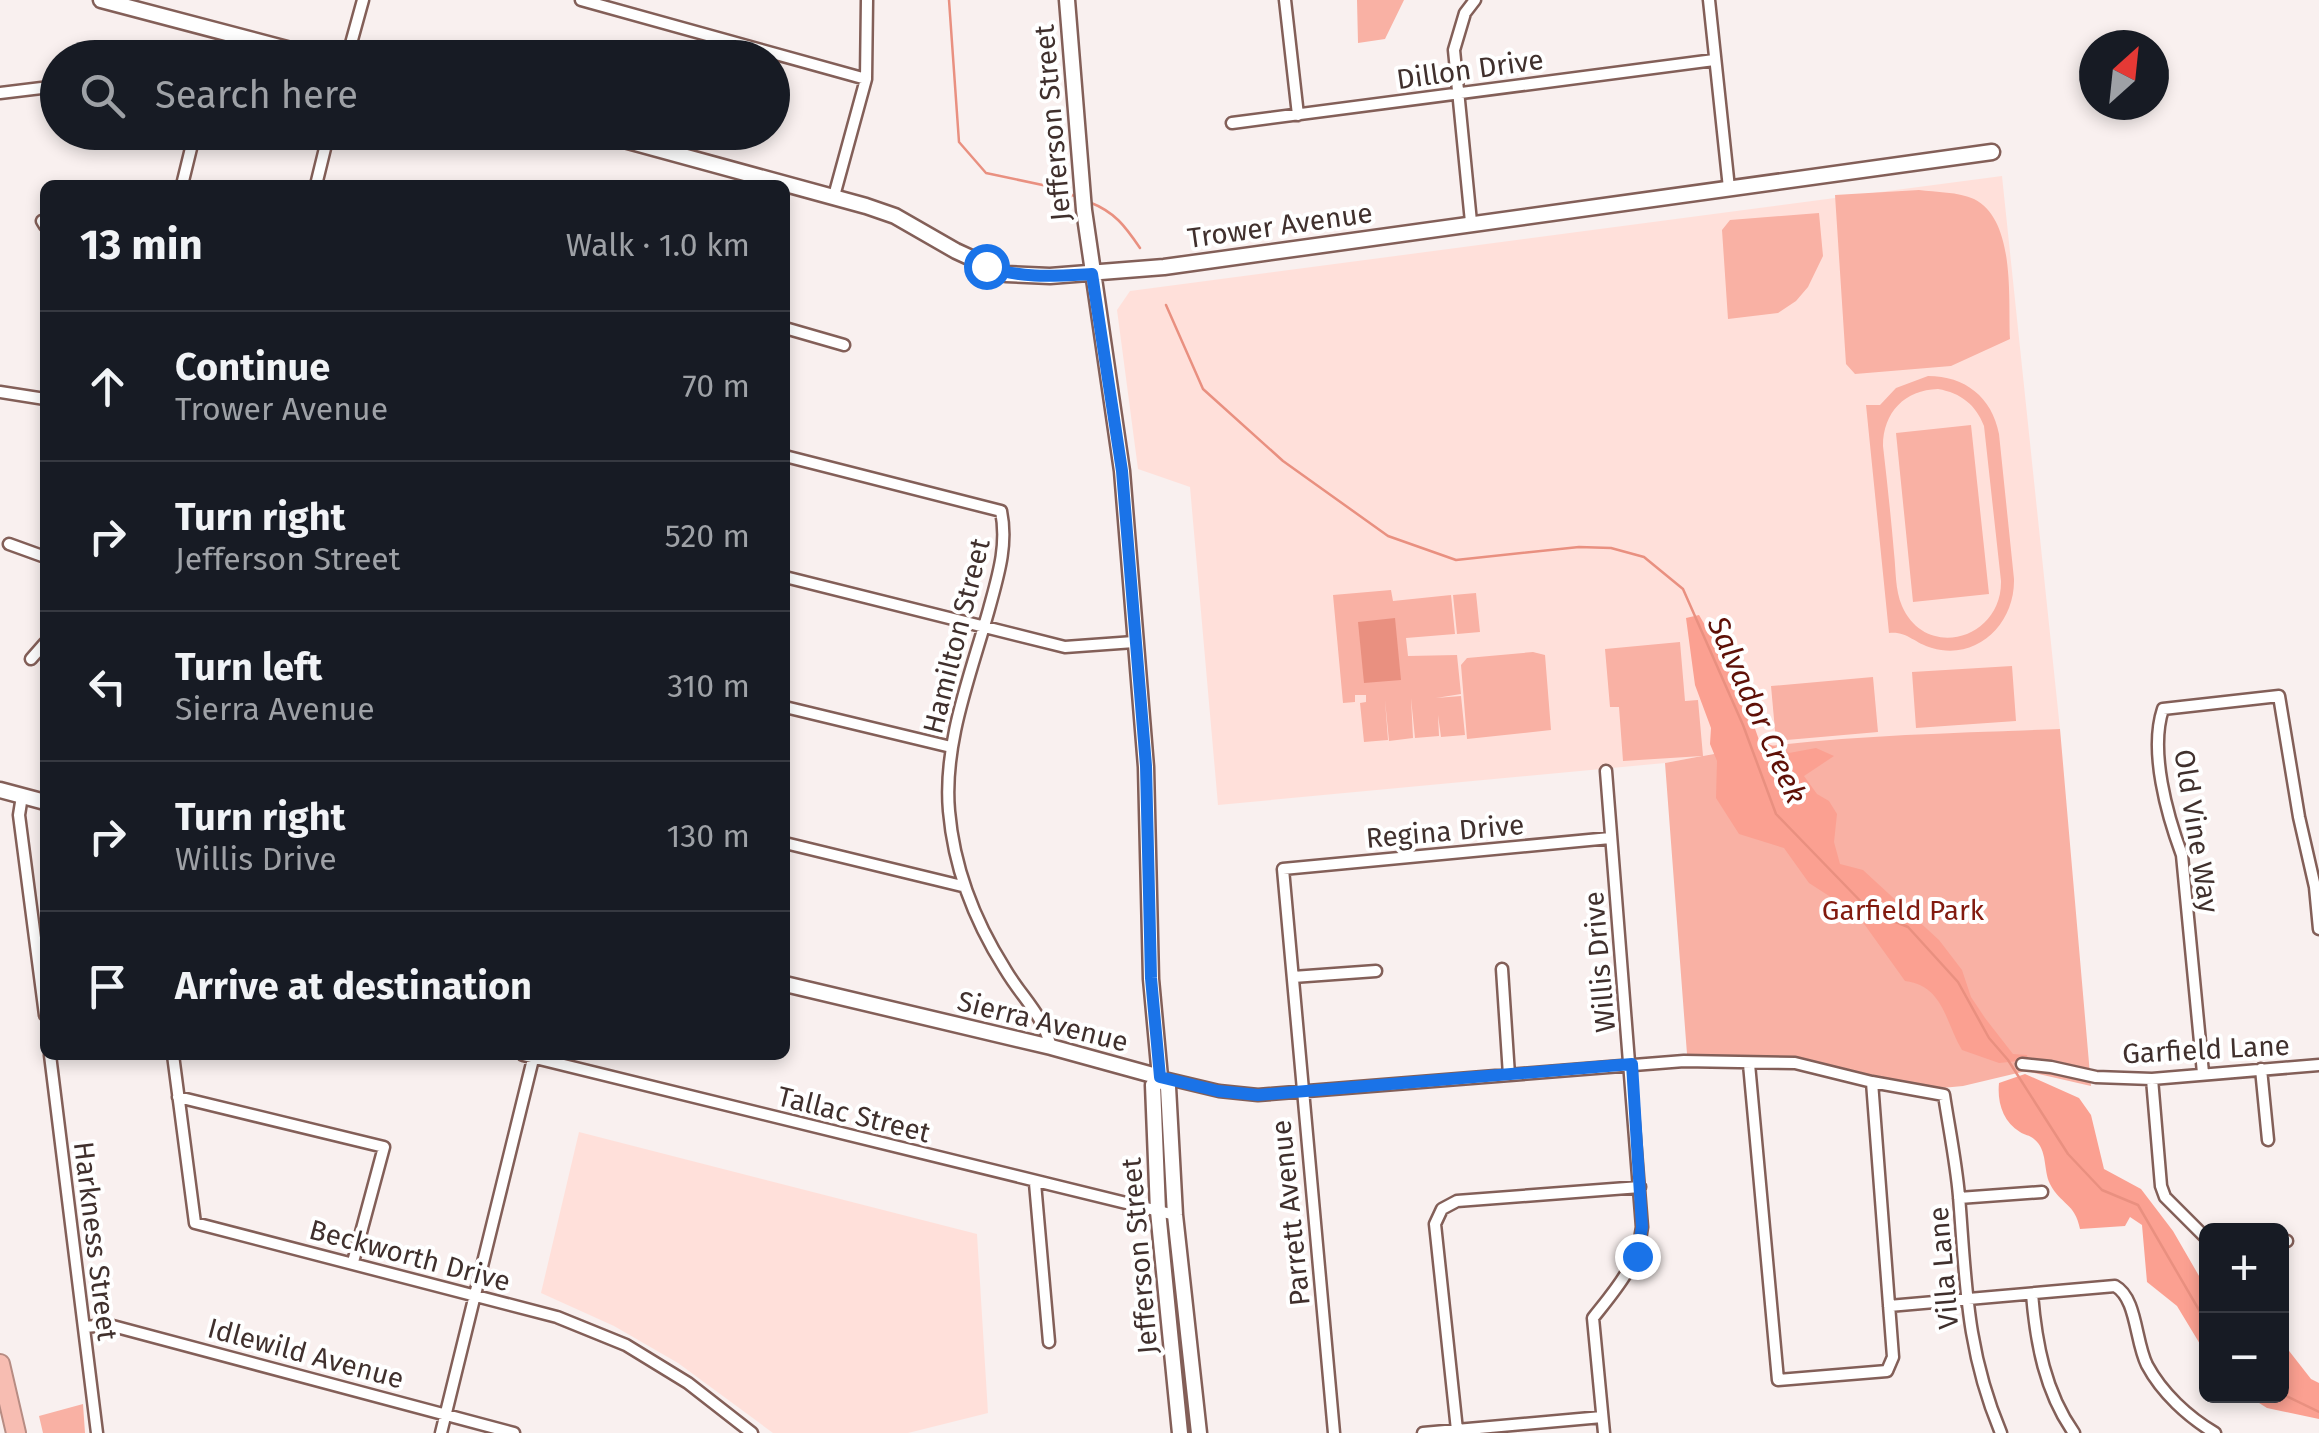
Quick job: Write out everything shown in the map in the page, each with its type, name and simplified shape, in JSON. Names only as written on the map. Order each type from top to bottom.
[{"type":"highway","points":[[0,1364],[16,1431]]},
{"type":"street","points":[[101,0],[253,40]]},
{"type":"street","points":[[352,40],[363,0]]},
{"type":"street","points":[[581,0],[727,40]]},
{"type":"street","points":[[834,196],[866,78],[868,0]]},
{"type":"street","name":"Jefferson Street","points":[[1067,0],[1084,210],[1122,471],[1146,766],[1151,978],[1160,1077],[1168,1087],[1175,1215],[1199,1433]]},
{"type":"street","points":[[1285,0],[1298,115]]},
{"type":"street","points":[[1471,222],[1454,50],[1475,0]]},
{"type":"street","points":[[1709,0],[1728,188]]},
{"type":"street","points":[[790,57],[866,78]]},
{"type":"street","name":"Dillon Drive","points":[[1232,123],[1714,60]]},
{"type":"street","points":[[0,93],[40,88]]},
{"type":"street","points":[[183,180],[191,150]]},
{"type":"street","points":[[317,180],[325,150]]},
{"type":"street","name":"Trower Avenue","points":[[653,150],[751,180]]},
{"type":"street","name":"Trower Avenue","points":[[790,188],[834,196],[895,216],[1006,274],[1040,276],[1164,267],[1992,152]]},
{"type":"street","points":[[790,329],[844,345]]},
{"type":"street","points":[[0,392],[40,399]]},
{"type":"street","name":"Hamilton Street","points":[[790,457],[1001,511],[1005,531],[1000,565],[951,747],[949,810],[962,886],[1007,973],[1044,1022],[1051,1047]]},
{"type":"street","points":[[9,544],[40,556]]},
{"type":"street","points":[[790,578],[1065,647],[1134,642]]},
{"type":"street","points":[[31,658],[40,648]]},
{"type":"street","name":"Old Vine Way","points":[[2203,1073],[2182,855],[2170,823],[2161,776],[2159,722],[2164,709],[2278,696],[2298,817],[2315,887],[2319,929]]},
{"type":"street","points":[[790,708],[951,747]]},
{"type":"street","name":"Willis Drive","points":[[1604,1433],[1593,1318],[1637,1256],[1642,1227],[1606,772]]},
{"type":"street","points":[[0,790],[40,801]]},
{"type":"street","points":[[22,796],[19,815],[40,937]]},
{"type":"street","name":"Regina Drive","points":[[1283,869],[1610,838]]},
{"type":"street","points":[[790,845],[962,886]]},
{"type":"street","name":"Parrett Avenue","points":[[1283,869],[1334,1433]]},
{"type":"street","points":[[1502,968],[1509,1074]]},
{"type":"street","points":[[1293,977],[1376,971]]},
{"type":"street","name":"Sierra Avenue","points":[[790,985],[1236,1094],[1301,1093],[1684,1061],[1795,1063],[1944,1095]]},
{"type":"street","name":"Harkness Street","points":[[51,1060],[96,1433]]},
{"type":"street","name":"Beckworth Drive","points":[[174,1060],[195,1223],[557,1317],[626,1345],[688,1382],[752,1433]]},
{"type":"street","points":[[442,1433],[529,1060]]},
{"type":"street","name":"Tallac Street","points":[[546,1060],[1175,1215]]},
{"type":"street","points":[[1749,1064],[1778,1380],[1887,1371],[1892,1358],[1872,1082]]},
{"type":"street","name":"Garfield Lane","points":[[2022,1064],[2096,1078],[2152,1079],[2319,1065]]},
{"type":"street","points":[[2261,1069],[2268,1140]]},
{"type":"street","name":"Jefferson Street","points":[[1160,1077],[1153,1085],[1158,1211],[1180,1433]]},
{"type":"street","points":[[2152,1079],[2161,1186],[2166,1197],[2199,1231]]},
{"type":"street","name":"Villa Lane","points":[[1944,1095],[1976,1366],[2001,1433]]},
{"type":"street","points":[[178,1096],[384,1146],[354,1262]]},
{"type":"street","points":[[1036,1183],[1049,1342]]},
{"type":"street","points":[[1457,1430],[1435,1224],[1442,1209],[1457,1201],[1640,1188]]},
{"type":"street","points":[[1959,1198],[2042,1192]]},
{"type":"street","points":[[1889,1306],[2105,1284],[2124,1291],[2140,1347],[2154,1376],[2175,1402],[2215,1433]]},
{"type":"street","points":[[2032,1294],[2040,1359],[2074,1433]]},
{"type":"street","name":"Idlewild Avenue","points":[[84,1327],[109,1325],[514,1433]]},
{"type":"street","points":[[1423,1433],[1602,1416]]},
{"type":"shaded area","points":[[2002,176],[2060,729],[1740,749],[1665,763],[1218,805],[1190,487],[1138,469],[1117,310],[1130,291]]},
{"type":"shaded area","points":[[1395,618],[1401,680],[1364,683],[1358,622]]},
{"type":"shaded area","points":[[579,1132],[977,1234],[988,1413],[908,1433],[773,1433],[678,1363],[614,1326],[541,1293]]},
{"type":"green space","points":[[1357,0],[1404,0],[1385,39],[1358,43]]},
{"type":"green space","points":[[1919,190],[1974,199],[1988,209],[1997,224],[2007,262],[2010,339],[1951,366],[1855,374],[1846,364],[1835,195]]},
{"type":"green space","points":[[1819,213],[1823,256],[1808,287],[1796,301],[1778,313],[1728,319],[1722,230],[1730,220]]},
{"type":"green space","points":[[1928,376],[1954,380],[1983,399],[1999,434],[2013,595],[2000,624],[1978,644],[1964,649],[1932,648],[1901,634],[1889,633],[1866,405],[1880,405],[1896,388]],"holes":[[[1926,390],[1946,391],[1972,406],[1984,426],[2001,581],[1998,601],[1989,617],[1976,629],[1944,638],[1913,623],[1900,600],[1883,446],[1887,423],[1898,405]]]},
{"type":"green space","points":[[1971,425],[1989,594],[1913,602],[1896,433]]},
{"type":"green space","points":[[1391,590],[1393,601],[1451,595],[1455,634],[1406,638],[1408,656],[1457,655],[1461,694],[1436,698],[1461,696],[1465,735],[1441,737],[1438,715],[1439,736],[1415,738],[1411,698],[1413,738],[1389,741],[1385,700],[1388,740],[1364,742],[1360,703],[1366,702],[1366,695],[1355,695],[1355,702],[1343,703],[1333,595]]},
{"type":"green space","points":[[1476,593],[1480,632],[1457,634],[1453,595]]},
{"type":"green space","points":[[1699,615],[1719,649],[1752,686],[1753,723],[1759,740],[1789,753],[1816,748],[1834,756],[1804,776],[1837,814],[1834,842],[1840,864],[1863,870],[1939,940],[1962,970],[1971,997],[1985,1018],[2013,1054],[2027,1055],[2028,1060],[1999,1063],[1962,1050],[1936,998],[1918,984],[1905,981],[1857,914],[1809,883],[1784,848],[1739,834],[1716,798],[1717,761],[1710,744],[1711,728],[1695,685],[1686,618]]},
{"type":"green space","name":"Garfield Park","points":[[1680,642],[1685,701],[1698,700],[1703,756],[1836,740],[2060,729],[2091,1086],[2026,1071],[1963,1086],[1931,1089],[1841,1072],[1716,1061],[1687,1054],[1665,763],[1702,756],[1623,761],[1619,707],[1610,707],[1605,649]]},
{"type":"green space","points":[[1533,652],[1545,655],[1551,730],[1467,739],[1461,665],[1467,658]]},
{"type":"green space","points":[[2012,666],[2016,721],[1916,728],[1912,672]]},
{"type":"green space","points":[[1873,677],[1878,732],[1776,741],[1771,686]]},
{"type":"green space","points":[[2025,1074],[2079,1098],[2091,1115],[2104,1169],[2141,1189],[2173,1231],[2199,1276],[2199,1342],[2177,1306],[2147,1282],[2142,1225],[2130,1217],[2125,1226],[2080,1229],[2075,1214],[2050,1184],[2038,1144],[2005,1117],[1999,1083]]},
{"type":"green space","points":[[2289,1351],[2311,1379],[2319,1383],[2319,1419],[2259,1403],[2289,1403]]},
{"type":"green space","points":[[83,1404],[85,1433],[43,1433],[39,1416]]},
{"type":"waterway","name":"Salvador Creek","points":[[949,0],[959,142],[986,173],[1052,187],[1077,197]]},
{"type":"waterway","name":"Salvador Creek","points":[[1089,202],[1119,221],[1140,248]]},
{"type":"waterway","name":"Salvador Creek","points":[[1166,305],[1203,389],[1283,461],[1388,536],[1456,560],[1579,547],[1611,548],[1644,557],[1683,589],[1743,725],[1776,814],[1871,912],[1908,927],[1958,982],[1989,1038],[2008,1060],[2068,1154],[2102,1190],[2138,1205],[2201,1313]]},
{"type":"waterway","name":"Salvador Creek","points":[[2289,1397],[2319,1412]]},
{"type":"route","points":[[986,266],[1006,274],[1029,276],[1092,274],[1122,471],[1146,766],[1151,978],[1160,1077],[1218,1091],[1258,1095],[1632,1064],[1642,1227],[1637,1256]]}]
